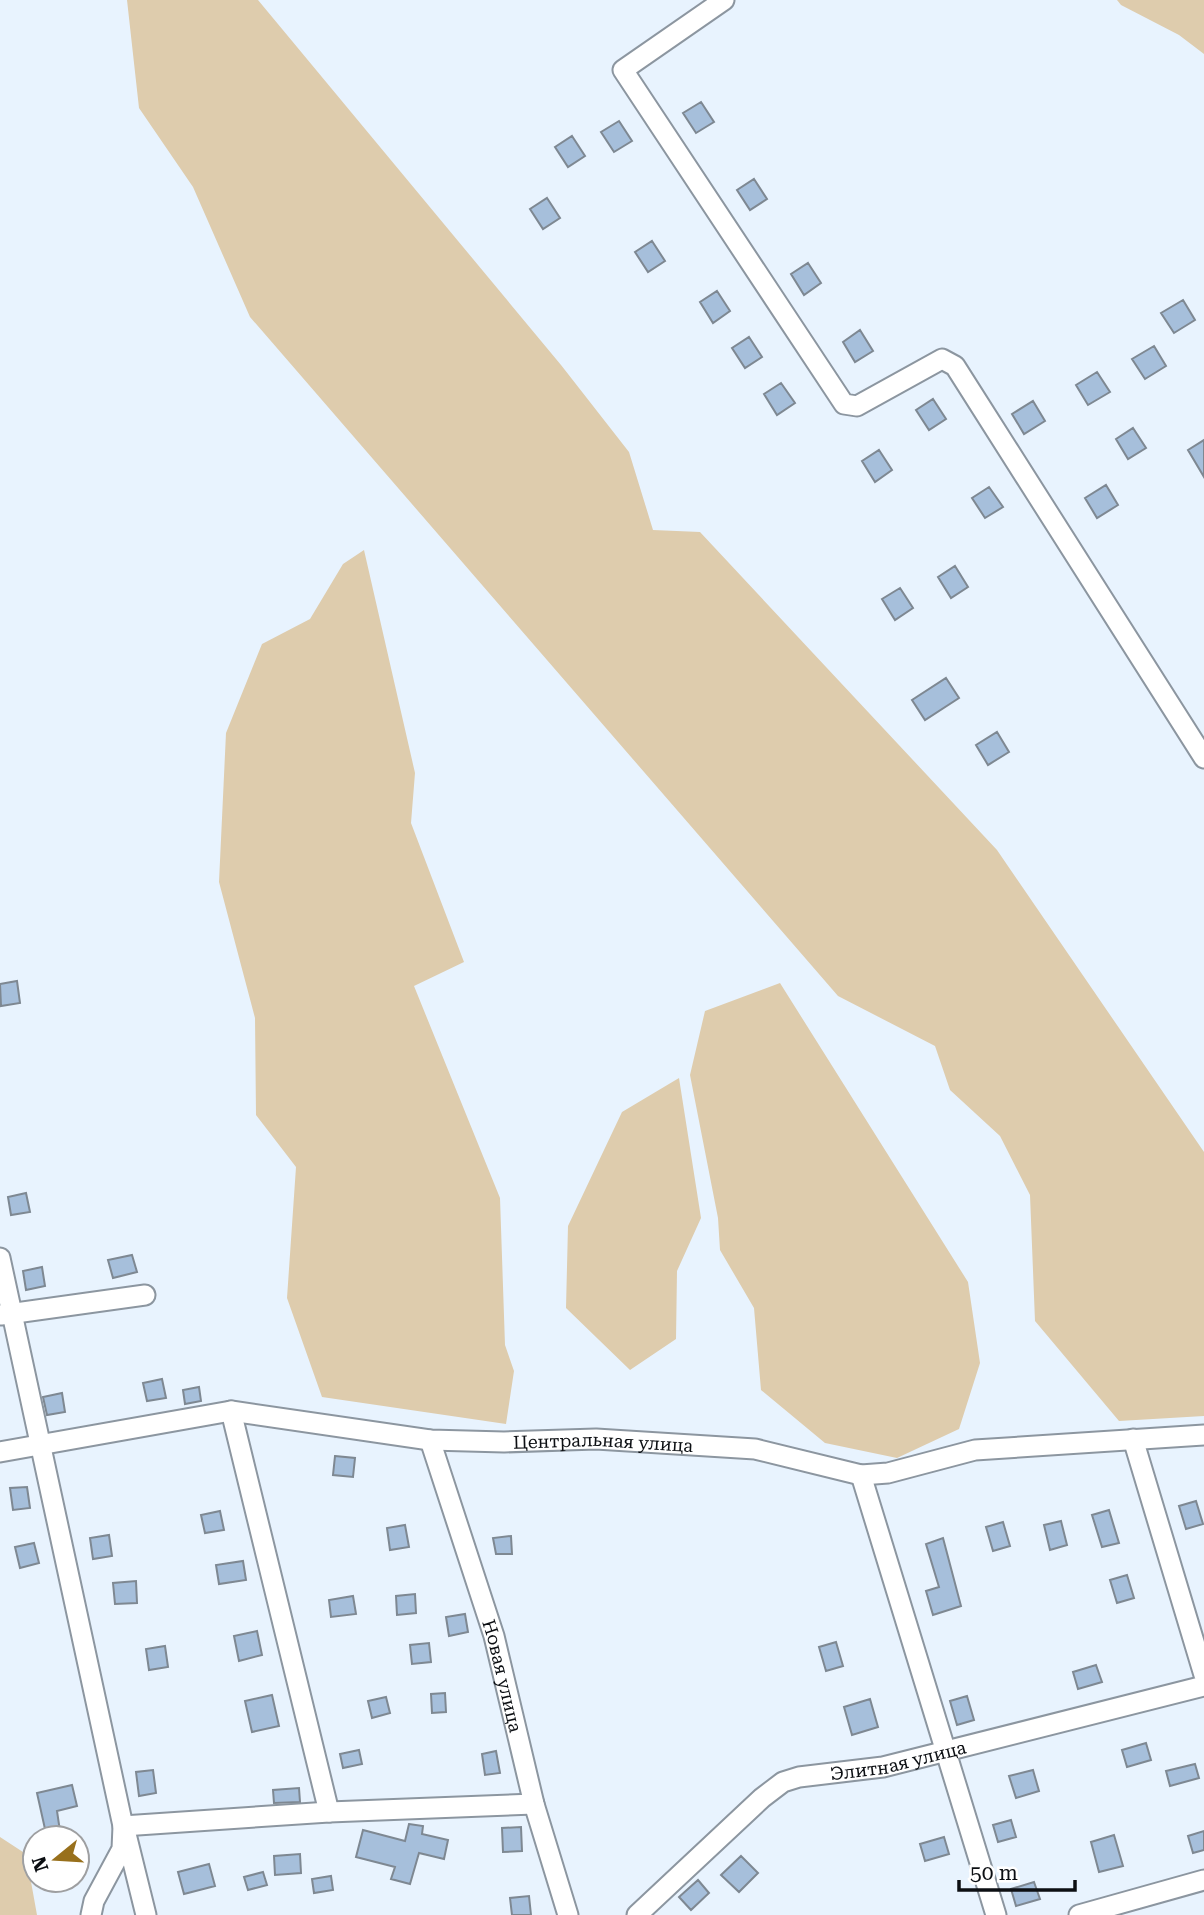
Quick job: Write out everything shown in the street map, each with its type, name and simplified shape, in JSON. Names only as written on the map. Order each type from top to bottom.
[{"type":"street","points":[[724,0],[624,70],[844,404],[857,406],[942,359],[955,366],[1204,758]]},
{"type":"street","points":[[0,1258],[6,1314],[38,1444],[123,1826],[146,1915]]},
{"type":"street","points":[[6,1314],[145,1295]]},
{"type":"street","points":[[231,1411],[329,1812]]},
{"type":"street","name":"Центральная улица","points":[[0,1452],[231,1411],[430,1440],[504,1442],[596,1438],[755,1450],[861,1475],[888,1473],[975,1450],[1204,1435]]},
{"type":"street","name":"Новая улица","points":[[430,1440],[494,1636],[534,1804],[568,1915]]},
{"type":"street","points":[[1133,1440],[1204,1675]]},
{"type":"street","points":[[861,1475],[996,1915]]},
{"type":"street","name":"Элитная улица","points":[[637,1915],[762,1798],[783,1782],[799,1777],[883,1768],[944,1749],[1204,1685]]},
{"type":"street","points":[[123,1826],[329,1812],[534,1804]]},
{"type":"street","points":[[91,1915],[94,1901],[122,1849],[123,1826]]},
{"type":"street","points":[[1079,1915],[1204,1880]]},
{"type":"shaded area","points":[[127,0],[258,0],[561,365],[629,452],[653,530],[700,532],[997,850],[1204,1152],[1204,1416],[1119,1421],[1035,1321],[1030,1195],[1000,1136],[950,1090],[935,1046],[838,996],[250,317],[193,187],[139,108]]},
{"type":"shaded area","points":[[1117,0],[1204,0],[1204,54],[1179,35],[1121,5]]},
{"type":"shaded area","points":[[364,550],[415,773],[411,823],[464,962],[414,986],[500,1198],[505,1345],[514,1371],[506,1424],[322,1397],[287,1298],[296,1167],[256,1115],[255,1018],[219,882],[226,733],[262,644],[310,619],[343,564]]},
{"type":"shaded area","points":[[780,983],[968,1282],[980,1363],[959,1429],[897,1458],[825,1443],[761,1390],[754,1308],[720,1250],[718,1218],[690,1075],[705,1011]]},
{"type":"shaded area","points":[[679,1078],[701,1218],[677,1271],[676,1339],[630,1370],[566,1308],[568,1226],[622,1112]]},
{"type":"shaded area","points":[[0,1837],[21,1851],[21,1894],[33,1894],[37,1915],[0,1915]]},
{"type":"building","points":[[701,102],[714,122],[696,133],[683,113]]},
{"type":"building","points":[[619,121],[632,141],[614,152],[601,132]]},
{"type":"building","points":[[572,136],[585,156],[568,167],[555,147]]},
{"type":"building","points":[[754,179],[767,199],[750,210],[737,190]]},
{"type":"building","points":[[547,198],[560,218],[543,229],[530,209]]},
{"type":"building","points":[[652,241],[665,261],[648,272],[635,252]]},
{"type":"building","points":[[808,263],[821,283],[804,295],[791,274]]},
{"type":"building","points":[[717,291],[730,311],[713,323],[700,302]]},
{"type":"building","points":[[1183,300],[1195,320],[1174,333],[1161,313]]},
{"type":"building","points":[[860,330],[873,351],[855,362],[843,342]]},
{"type":"building","points":[[749,337],[762,357],[745,368],[732,348]]},
{"type":"building","points":[[1154,346],[1166,366],[1145,379],[1132,359]]},
{"type":"building","points":[[1097,372],[1110,392],[1088,405],[1076,385]]},
{"type":"building","points":[[781,383],[795,403],[777,415],[764,394]]},
{"type":"building","points":[[933,399],[946,419],[929,430],[916,410]]},
{"type":"building","points":[[1033,401],[1045,421],[1024,434],[1012,414]]},
{"type":"building","points":[[1133,428],[1146,448],[1128,459],[1116,439]]},
{"type":"building","points":[[1204,440],[1204,477],[1188,450]]},
{"type":"building","points":[[879,450],[892,470],[875,482],[862,461]]},
{"type":"building","points":[[1106,485],[1118,505],[1097,518],[1085,498]]},
{"type":"building","points":[[989,487],[1003,507],[985,518],[972,498]]},
{"type":"building","points":[[955,566],[968,587],[951,598],[938,577]]},
{"type":"building","points":[[900,588],[913,608],[895,620],[882,599]]},
{"type":"building","points":[[946,678],[959,698],[925,720],[912,700]]},
{"type":"building","points":[[997,732],[1009,752],[988,765],[976,745]]},
{"type":"building","points":[[17,981],[20,1003],[1,1006],[0,984]]},
{"type":"building","points":[[26,1193],[30,1212],[11,1215],[8,1197]]},
{"type":"building","points":[[132,1255],[137,1272],[113,1278],[108,1260]]},
{"type":"building","points":[[42,1267],[45,1286],[26,1290],[23,1271]]},
{"type":"building","points":[[162,1379],[166,1398],[147,1401],[143,1383]]},
{"type":"building","points":[[199,1387],[201,1401],[185,1404],[183,1390]]},
{"type":"building","points":[[62,1393],[65,1412],[47,1415],[43,1397]]},
{"type":"building","points":[[335,1456],[355,1458],[353,1477],[333,1475]]},
{"type":"building","points":[[27,1487],[30,1508],[13,1510],[10,1488]]},
{"type":"building","points":[[1196,1501],[1203,1524],[1186,1529],[1179,1506]]},
{"type":"building","points":[[1109,1510],[1119,1543],[1102,1547],[1092,1515]]},
{"type":"building","points":[[220,1511],[224,1530],[205,1533],[201,1515]]},
{"type":"building","points":[[1061,1521],[1067,1545],[1050,1550],[1044,1525]]},
{"type":"building","points":[[1003,1522],[1010,1546],[993,1551],[986,1527]]},
{"type":"building","points":[[405,1525],[409,1547],[390,1550],[387,1528]]},
{"type":"building","points":[[109,1535],[112,1556],[93,1559],[90,1538]]},
{"type":"building","points":[[511,1536],[512,1554],[496,1554],[493,1538]]},
{"type":"building","points":[[943,1538],[961,1606],[933,1615],[926,1591],[939,1587],[926,1544]]},
{"type":"building","points":[[34,1543],[39,1563],[20,1568],[15,1547]]},
{"type":"building","points":[[243,1561],[246,1580],[219,1584],[216,1565]]},
{"type":"building","points":[[1127,1575],[1134,1598],[1117,1603],[1110,1580]]},
{"type":"building","points":[[136,1581],[137,1603],[115,1604],[113,1583]]},
{"type":"building","points":[[415,1594],[416,1613],[397,1615],[396,1596]]},
{"type":"building","points":[[353,1596],[356,1614],[331,1617],[329,1600]]},
{"type":"building","points":[[465,1614],[468,1632],[449,1636],[446,1617]]},
{"type":"building","points":[[257,1631],[262,1655],[239,1661],[234,1636]]},
{"type":"building","points":[[836,1642],[843,1666],[826,1671],[819,1647]]},
{"type":"building","points":[[429,1643],[431,1662],[412,1664],[410,1645]]},
{"type":"building","points":[[165,1646],[168,1667],[149,1670],[146,1649]]},
{"type":"building","points":[[1096,1665],[1102,1682],[1078,1689],[1073,1672]]},
{"type":"building","points":[[445,1693],[446,1712],[432,1713],[431,1694]]},
{"type":"building","points":[[272,1695],[279,1726],[252,1732],[245,1701]]},
{"type":"building","points":[[967,1696],[974,1720],[957,1725],[950,1701]]},
{"type":"building","points":[[386,1697],[390,1713],[372,1718],[368,1701]]},
{"type":"building","points":[[870,1699],[878,1727],[852,1735],[844,1707]]},
{"type":"building","points":[[1146,1743],[1151,1760],[1127,1767],[1122,1750]]},
{"type":"building","points":[[359,1750],[362,1764],[343,1768],[340,1754]]},
{"type":"building","points":[[496,1751],[500,1773],[485,1775],[482,1754]]},
{"type":"building","points":[[1195,1764],[1199,1778],[1170,1786],[1166,1771]]},
{"type":"building","points":[[153,1770],[156,1793],[139,1796],[136,1772]]},
{"type":"building","points":[[1033,1770],[1039,1791],[1016,1798],[1009,1776]]},
{"type":"building","points":[[72,1785],[77,1806],[57,1811],[59,1824],[44,1824],[37,1793]]},
{"type":"building","points":[[299,1788],[300,1802],[274,1803],[273,1790]]},
{"type":"building","points":[[1011,1820],[1016,1837],[998,1842],[993,1825]]},
{"type":"building","points":[[409,1824],[423,1826],[422,1834],[448,1840],[444,1859],[419,1853],[410,1884],[391,1879],[395,1867],[356,1857],[363,1830],[405,1841]]},
{"type":"building","points":[[521,1827],[522,1851],[503,1852],[502,1828]]},
{"type":"building","points":[[1204,1831],[1204,1850],[1193,1853],[1188,1836]]},
{"type":"building","points":[[1114,1835],[1123,1866],[1099,1872],[1091,1842]]},
{"type":"building","points":[[944,1837],[949,1854],[925,1861],[920,1844]]},
{"type":"building","points":[[300,1854],[301,1873],[275,1875],[274,1856]]},
{"type":"building","points":[[741,1856],[758,1873],[739,1892],[721,1875]]},
{"type":"building","points":[[209,1864],[215,1886],[184,1894],[178,1872]]},
{"type":"building","points":[[263,1872],[267,1885],[248,1890],[244,1877]]},
{"type":"building","points":[[331,1876],[333,1890],[314,1893],[312,1879]]},
{"type":"building","points":[[698,1880],[709,1893],[691,1910],[679,1897]]},
{"type":"building","points":[[1034,1882],[1040,1899],[1016,1906],[1011,1889]]},
{"type":"building","points":[[529,1896],[531,1915],[512,1915],[510,1898]]}]
